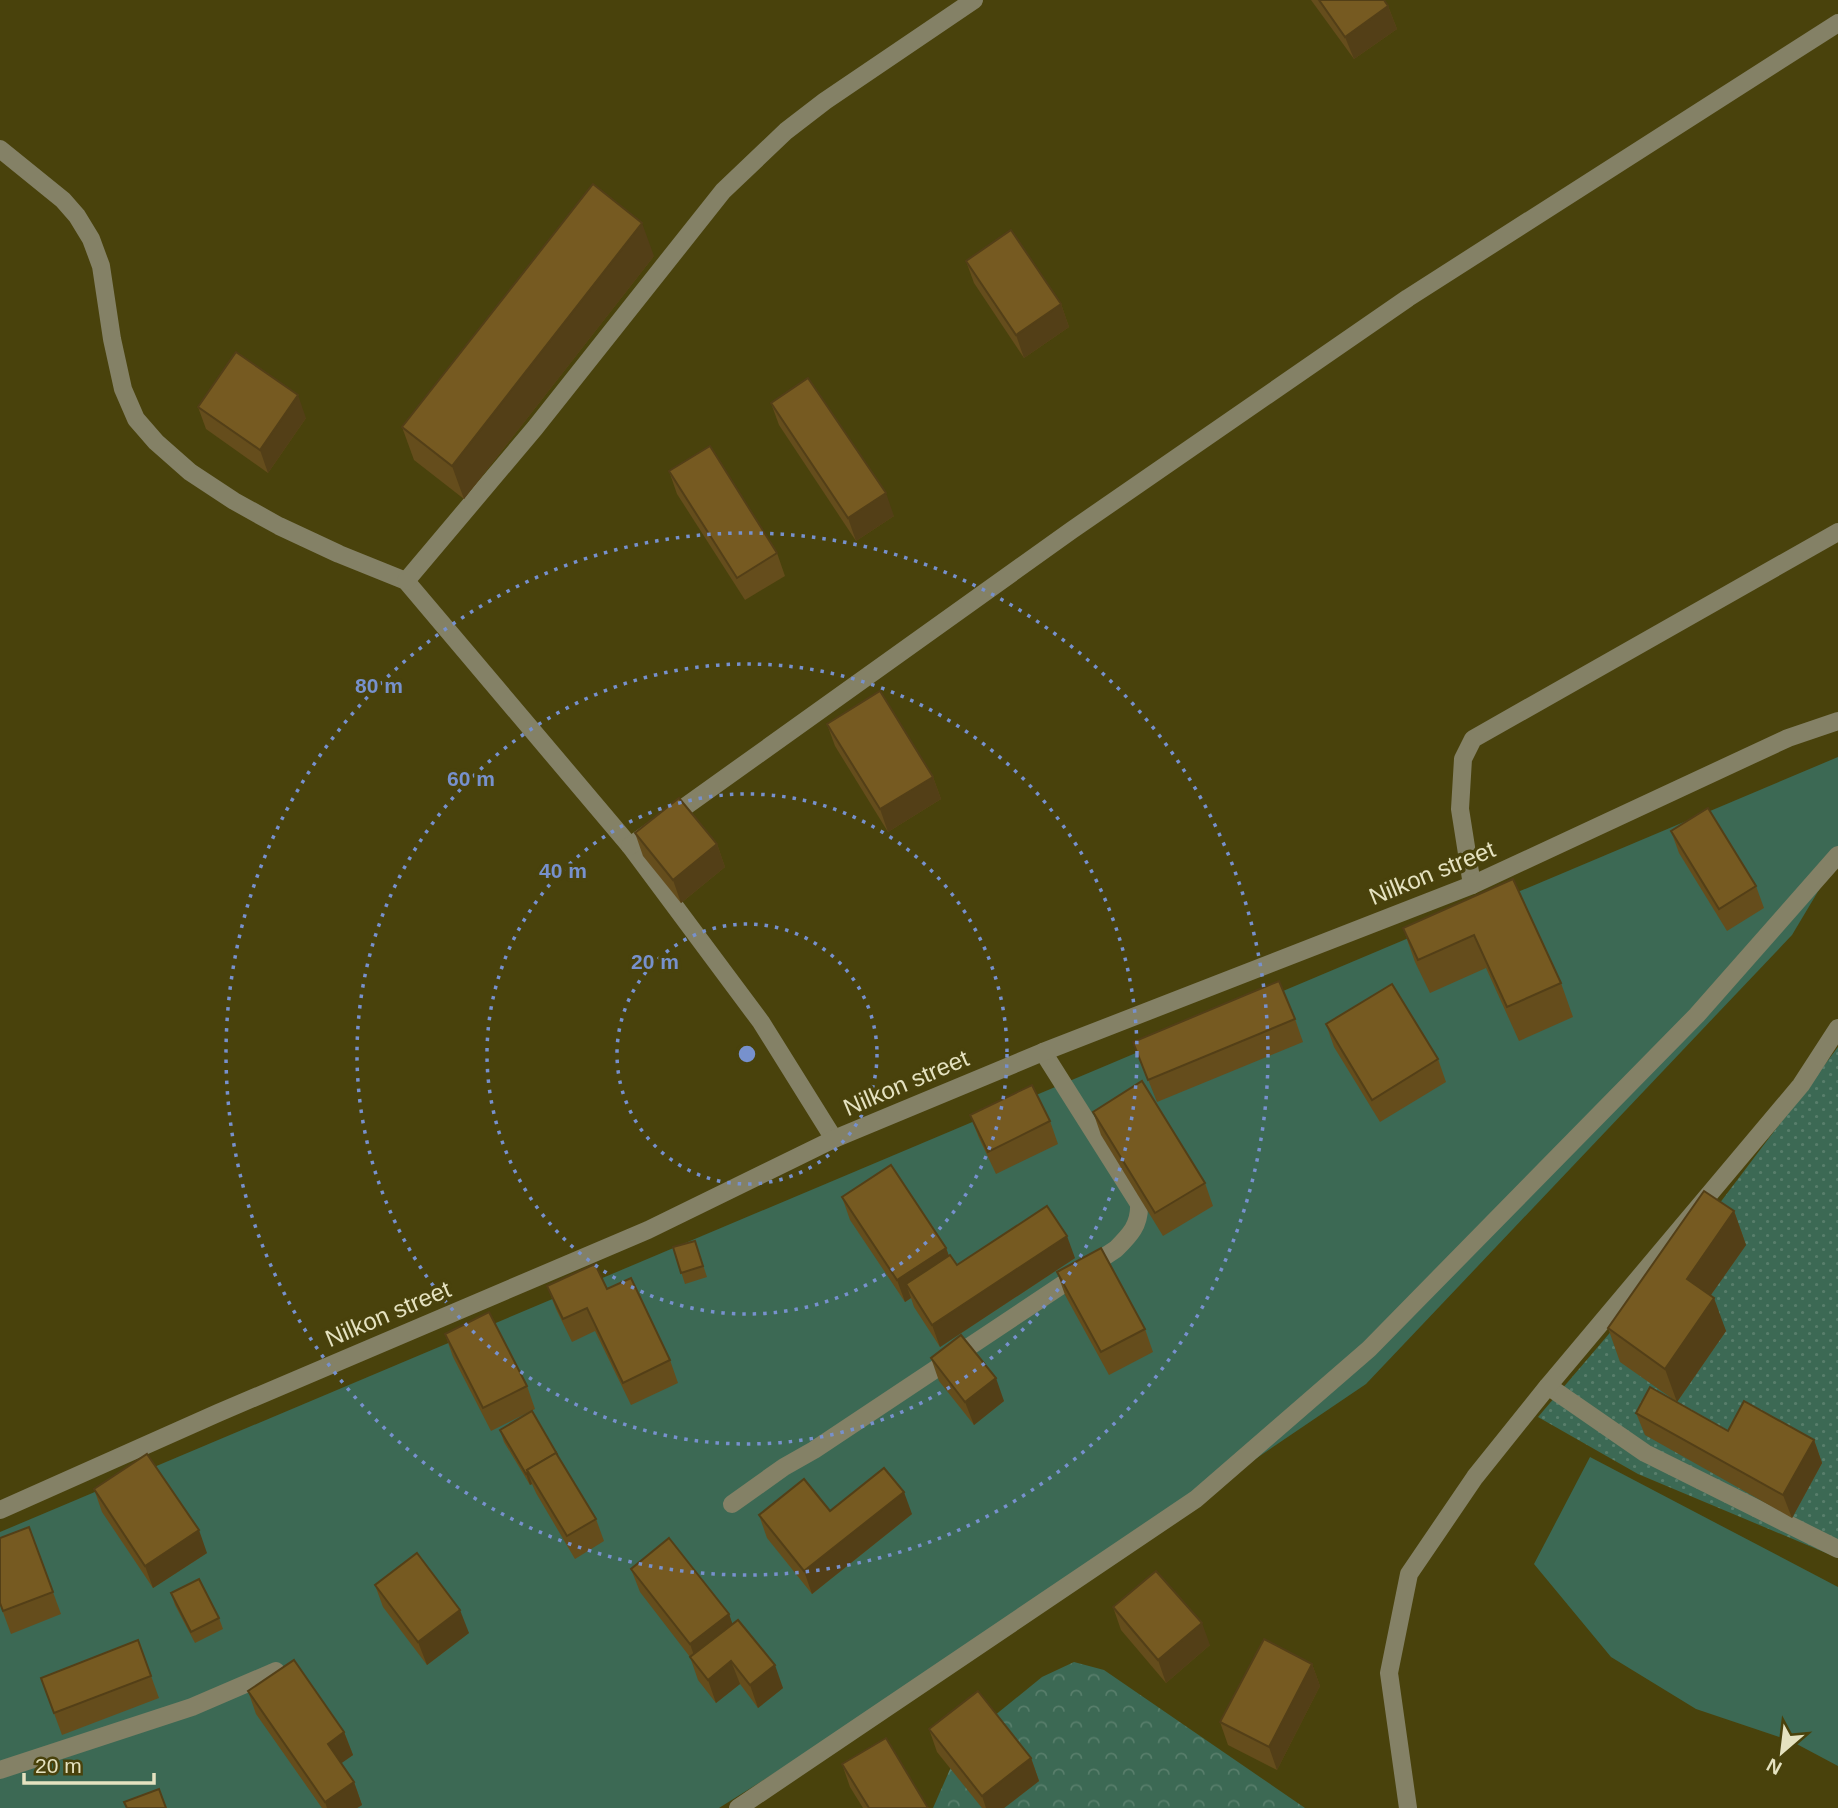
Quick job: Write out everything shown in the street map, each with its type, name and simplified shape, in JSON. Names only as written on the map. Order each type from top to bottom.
[{"type":"street","points":[[406,580],[535,428],[731,183],[786,131],[825,100],[974,0]]},
{"type":"street","points":[[630,846],[1072,530],[1408,298],[1838,23]]},
{"type":"street","points":[[0,149],[63,200],[91,239],[101,266],[123,389],[136,419],[156,442],[190,472],[234,501],[339,554],[406,580],[630,846],[761,1022],[834,1139]]},
{"type":"street","points":[[1472,885],[1460,808],[1463,759],[1473,739],[1838,532]]},
{"type":"street","name":"Nilkon street","points":[[0,1510],[218,1413],[648,1230],[834,1139],[1044,1052],[1472,885],[1788,738],[1838,721]]},
{"type":"street","points":[[738,1808],[1196,1499],[1369,1349],[1696,1016],[1838,855]]},
{"type":"street","points":[[1408,1808],[1390,1673],[1409,1574],[1475,1477],[1801,1085],[1838,1028]]},
{"type":"street","points":[[732,1504],[1116,1249],[1133,1232],[1140,1219],[1139,1204],[1044,1052]]},
{"type":"street","points":[[1548,1386],[1645,1453],[1838,1549]]},
{"type":"street","points":[[0,1770],[192,1707],[276,1671]]},
{"type":"green space","points":[[1838,757],[1838,858],[1792,935],[1366,1384],[1015,1622],[719,1808],[0,1808],[0,1532]]},
{"type":"green space","points":[[1838,1047],[1838,1558],[1638,1474],[1538,1417],[1713,1212]]},
{"type":"green space","points":[[1590,1457],[1838,1587],[1838,1766],[1791,1741],[1696,1709],[1611,1657],[1534,1564]]},
{"type":"green space","points":[[1074,1662],[1104,1670],[1305,1808],[933,1808],[962,1742],[1042,1677]]},
{"type":"building","points":[[1319,0],[1384,0],[1388,6],[1345,37]]},
{"type":"building","points":[[593,184],[642,223],[452,466],[402,427]]},
{"type":"building","points":[[1011,230],[1061,304],[1016,335],[966,261]]},
{"type":"building","points":[[236,352],[298,395],[260,450],[198,407]]},
{"type":"building","points":[[808,378],[886,493],[848,518],[771,403]]},
{"type":"building","points":[[710,446],[777,553],[737,578],[669,471]]},
{"type":"building","points":[[880,691],[933,777],[880,809],[827,724]]},
{"type":"building","points":[[679,798],[717,844],[673,880],[635,833]]},
{"type":"building","points":[[1708,808],[1756,886],[1719,909],[1671,831]]},
{"type":"building","points":[[1513,879],[1561,983],[1507,1007],[1474,935],[1418,960],[1403,928]]},
{"type":"building","points":[[1279,981],[1295,1019],[1148,1080],[1133,1042]]},
{"type":"building","points":[[1392,984],[1438,1059],[1372,1100],[1326,1024]]},
{"type":"building","points":[[1142,1081],[1205,1183],[1155,1213],[1093,1112]]},
{"type":"building","points":[[1032,1085],[1050,1121],[988,1152],[970,1115]]},
{"type":"building","points":[[891,1165],[946,1248],[897,1280],[842,1197]]},
{"type":"building","points":[[1704,1191],[1734,1211],[1687,1279],[1714,1298],[1665,1369],[1608,1328]]},
{"type":"building","points":[[1047,1206],[1067,1236],[932,1325],[906,1284],[950,1255],[957,1265]]},
{"type":"building","points":[[695,1241],[703,1266],[681,1273],[673,1247]]},
{"type":"building","points":[[1101,1248],[1145,1329],[1101,1352],[1057,1272]]},
{"type":"building","points":[[595,1264],[607,1289],[631,1278],[670,1360],[623,1383],[587,1308],[563,1319],[547,1286]]},
{"type":"building","points":[[489,1312],[527,1386],[483,1408],[445,1334]]},
{"type":"building","points":[[961,1335],[996,1378],[965,1402],[931,1358]]},
{"type":"building","points":[[1650,1387],[1728,1431],[1744,1401],[1814,1440],[1783,1495],[1636,1413]]},
{"type":"building","points":[[532,1411],[557,1454],[527,1470],[526,1474],[500,1430]]},
{"type":"building","points":[[556,1453],[596,1519],[567,1536],[527,1470]]},
{"type":"building","points":[[147,1454],[199,1530],[145,1566],[94,1489]]},
{"type":"building","points":[[884,1468],[904,1492],[804,1571],[759,1515],[804,1479],[830,1511]]},
{"type":"building","points":[[29,1527],[53,1592],[3,1611],[0,1603],[0,1538]]},
{"type":"building","points":[[669,1538],[729,1614],[690,1644],[631,1569]]},
{"type":"building","points":[[417,1553],[460,1610],[418,1642],[375,1585]]},
{"type":"building","points":[[1156,1571],[1202,1623],[1158,1660],[1113,1607]]},
{"type":"building","points":[[199,1579],[219,1618],[191,1632],[171,1593]]},
{"type":"building","points":[[738,1620],[775,1665],[750,1685],[731,1661],[708,1680],[690,1657]]},
{"type":"building","points":[[1264,1639],[1312,1664],[1269,1747],[1220,1722]]},
{"type":"building","points":[[138,1640],[151,1676],[54,1713],[41,1678]]},
{"type":"building","points":[[294,1660],[344,1732],[328,1744],[354,1782],[325,1802],[248,1691]]},
{"type":"building","points":[[978,1691],[1031,1758],[982,1796],[929,1729]]},
{"type":"building","points":[[886,1738],[928,1808],[869,1808],[842,1764]]},
{"type":"building","points":[[159,1789],[166,1808],[127,1808],[124,1802]]}]
